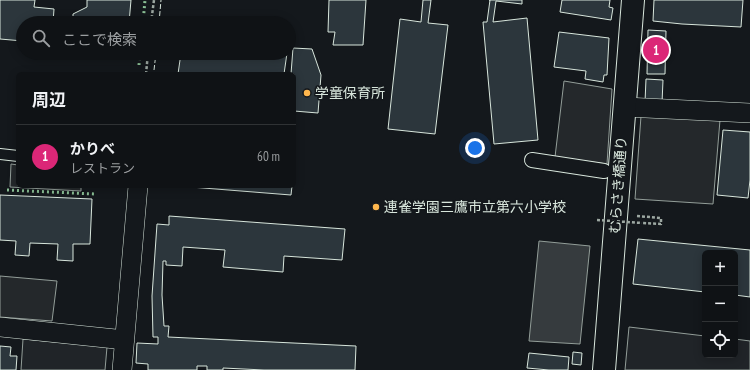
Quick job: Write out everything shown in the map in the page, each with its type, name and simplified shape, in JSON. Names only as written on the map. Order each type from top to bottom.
[{"type":"street","name":"むらさき橋通り","points":[[604,370],[633,0]]},
{"type":"street","points":[[624,107],[750,113]]},
{"type":"street","points":[[532,160],[604,171]]},
{"type":"street","points":[[122,370],[138,188]]},
{"type":"street","points":[[0,327],[125,340]]},
{"type":"lane","points":[[0,154],[16,156]]},
{"type":"path","points":[[152,16],[154,0]]},
{"type":"path","points":[[146,72],[147,60]]},
{"type":"path","points":[[596,220],[661,224],[661,218],[630,216]]},
{"type":"shaded area","points":[[564,81],[612,89],[607,164],[555,157]]},
{"type":"shaded area","points":[[641,116],[720,120],[713,204],[635,199]]},
{"type":"shaded area","points":[[11,164],[16,165],[16,187],[10,187]]},
{"type":"shaded area","points":[[28,188],[81,188],[81,191]]},
{"type":"shaded area","points":[[539,241],[590,246],[580,344],[529,341]]},
{"type":"shaded area","points":[[0,276],[57,281],[52,321],[0,317]]},
{"type":"shaded area","points":[[629,327],[702,336],[702,358],[738,358],[738,339],[750,341],[750,370],[625,370]]},
{"type":"shaded area","points":[[23,339],[107,347],[105,370],[21,370]]},
{"type":"building","points":[[0,0],[35,0],[34,7],[54,9],[54,16],[16,16],[16,40],[0,39]]},
{"type":"building","points":[[87,0],[131,0],[130,16],[73,16],[73,14],[87,7]]},
{"type":"building","points":[[329,0],[366,0],[363,45],[333,45],[335,32],[328,32]]},
{"type":"building","points":[[423,0],[431,0],[428,23],[448,25],[435,134],[388,129],[400,19],[421,22]]},
{"type":"building","points":[[490,0],[522,0],[522,4],[496,1],[493,22],[527,18],[538,140],[494,144],[483,22],[487,22]]},
{"type":"building","points":[[562,0],[610,0],[609,7],[613,8],[611,20],[560,12]]},
{"type":"building","points":[[654,0],[743,0],[741,27],[653,21]]},
{"type":"building","points":[[648,30],[666,31],[665,74],[647,74]]},
{"type":"building","points":[[559,32],[609,38],[607,75],[604,75],[603,82],[585,79],[586,71],[554,67]]},
{"type":"building","name":"学童保育所","points":[[296,48],[312,49],[321,75],[318,113],[296,111],[296,72],[291,72],[292,60],[296,60]]},
{"type":"building","points":[[180,60],[286,60],[284,72],[178,72]]},
{"type":"building","points":[[646,79],[663,80],[662,103],[645,102]]},
{"type":"building","points":[[723,130],[750,132],[750,180],[748,198],[717,195]]},
{"type":"building","points":[[203,188],[292,188],[291,195]]},
{"type":"building","points":[[0,195],[92,199],[90,244],[73,244],[73,261],[57,260],[58,244],[30,243],[29,256],[15,255],[16,241],[0,240]]},
{"type":"building","points":[[169,216],[345,229],[342,260],[284,256],[283,272],[223,267],[225,250],[183,247],[182,266],[166,265],[166,261],[163,261],[162,295],[164,326],[169,326],[168,337],[356,346],[355,370],[264,370],[223,368],[223,370],[207,370],[207,366],[197,366],[197,370],[148,370],[148,364],[136,363],[137,343],[158,344],[158,337],[153,337],[152,296],[157,224],[169,225]]},
{"type":"building","points":[[638,239],[750,250],[750,297],[738,295],[738,250],[702,250],[702,292],[633,284]]},
{"type":"building","points":[[0,346],[11,347],[10,356],[17,356],[16,370],[0,370]]},
{"type":"building","points":[[573,352],[582,353],[581,365],[572,364]]},
{"type":"building","points":[[529,353],[569,357],[568,370],[527,368]]},
{"type":"hedge","points":[[144,16],[145,0]]},
{"type":"hedge","points":[[139,60],[139,65]]},
{"type":"hedge","points":[[7,190],[95,194]]},
{"type":"fence","points":[[160,16],[161,0]]},
{"type":"fence","points":[[154,70],[155,60]]},
{"type":"place","name":"かりべ","points":[[656,50]]},
{"type":"place","name":"学童保育所","points":[[307,93]]},
{"type":"place","name":"連雀学園三鷹市立第六小学校","points":[[376,207]]}]
